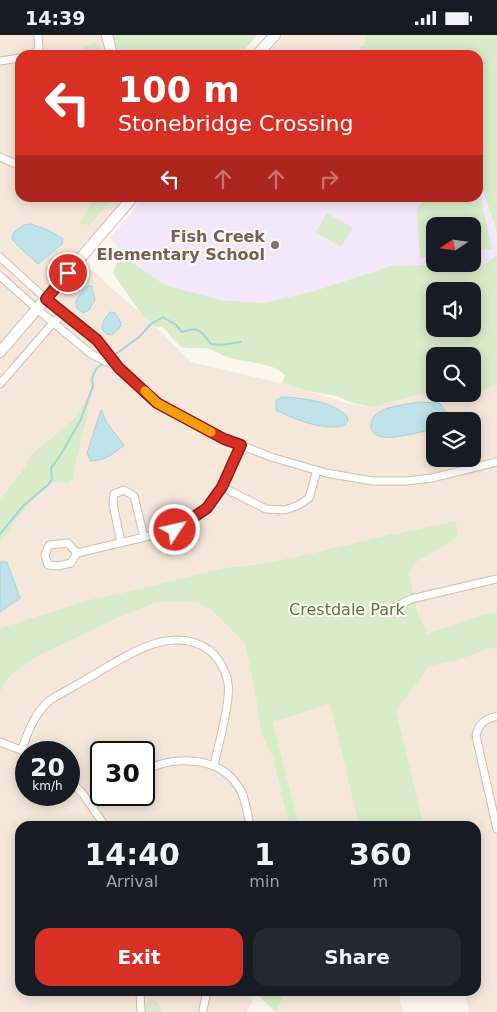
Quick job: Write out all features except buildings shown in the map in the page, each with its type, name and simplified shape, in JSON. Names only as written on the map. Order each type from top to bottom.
[{"type":"main road","points":[[107,35],[111,50]]},
{"type":"main road","points":[[262,50],[275,35]]},
{"type":"main road","points":[[0,352],[129,202]]},
{"type":"street","points":[[38,35],[38,50]]},
{"type":"street","points":[[0,61],[15,59]]},
{"type":"street","points":[[0,157],[15,164]]},
{"type":"street","points":[[0,257],[46,299],[97,340],[115,365],[157,403],[224,439],[272,457],[317,470],[373,481],[406,481],[497,462]]},
{"type":"street","points":[[0,276],[90,354],[115,365]]},
{"type":"street","points":[[0,384],[53,323],[64,314]]},
{"type":"street","points":[[77,553],[68,543],[49,545],[44,555],[48,565],[58,566],[71,563],[77,553],[175,530],[207,508],[222,487],[241,445]]},
{"type":"street","points":[[222,487],[266,509],[285,510],[299,505],[309,498],[317,470]]},
{"type":"street","points":[[121,543],[114,494],[124,490],[134,497],[144,537]]},
{"type":"street","points":[[397,606],[411,599],[497,579]]},
{"type":"street","points":[[27,741],[29,730],[40,710],[50,700],[142,649],[162,641],[184,639],[197,643],[213,653],[222,665],[227,678],[228,699],[214,766]]},
{"type":"street","points":[[497,716],[487,719],[479,726],[476,732],[476,740],[497,829]]},
{"type":"street","points":[[0,742],[15,747]]},
{"type":"street","points":[[155,766],[182,761],[214,766],[230,776],[238,785],[244,799],[249,821]]},
{"type":"street","points":[[80,792],[90,804]]},
{"type":"street","points":[[92,806],[102,821]]},
{"type":"street","points":[[140,996],[141,1012]]},
{"type":"street","points":[[203,1010],[206,996]]},
{"type":"shaded area","points":[[0,35],[107,35],[111,50],[15,50],[15,202],[130,202],[80,260],[154,325],[191,362],[289,385],[350,404],[372,407],[422,394],[426,394],[426,402],[481,402],[481,390],[497,385],[497,1012],[469,1012],[465,996],[481,996],[481,821],[423,821],[385,664],[326,550],[267,563],[224,568],[93,599],[0,628]]},
{"type":"shaded area","points":[[283,35],[365,35],[364,44],[357,50],[270,50]]},
{"type":"shaded area","name":"Fish Creek Elementary School","points":[[483,192],[497,236],[497,255],[481,267],[481,217],[426,217],[426,265],[391,266],[314,291],[263,303],[221,300],[165,285],[128,259],[110,238],[141,202],[483,202]]},
{"type":"shaded area","points":[[185,596],[213,600],[254,634],[262,735],[273,758],[288,821],[15,821],[15,996],[253,996],[247,1012],[0,1012],[0,692],[8,678],[36,657],[113,620],[157,602]]},
{"type":"shaded area","points":[[330,703],[358,821],[298,821],[273,722]]},
{"type":"shaded area","points":[[284,996],[399,996],[403,1012],[276,1012]]},
{"type":"green space","points":[[110,35],[257,35],[244,50],[114,50]]},
{"type":"green space","points":[[365,35],[497,35],[497,236],[483,192],[483,50],[357,50],[364,44]]},
{"type":"green space","points":[[96,43],[102,50],[85,50],[84,46]]},
{"type":"green space","points":[[93,202],[109,202],[89,225],[79,223]]},
{"type":"green space","points":[[422,202],[481,202],[492,249],[481,250],[481,217],[426,217],[426,257],[420,258],[417,209]]},
{"type":"green space","points":[[327,213],[353,228],[341,247],[316,232]]},
{"type":"green space","points":[[122,255],[165,285],[221,300],[263,303],[314,291],[391,266],[426,265],[426,273],[481,273],[481,267],[497,255],[497,385],[481,390],[481,347],[426,347],[426,394],[373,407],[352,403],[336,396],[308,391],[282,383],[285,376],[280,371],[267,365],[234,359],[210,349],[182,347],[164,328],[160,326],[157,328],[142,315],[113,273]]},
{"type":"green space","points":[[84,403],[89,403],[73,479],[67,484],[56,482],[49,485],[33,499],[0,544],[0,499],[22,472],[30,456],[72,421]]},
{"type":"green space","name":"Crestdale Park","points":[[456,521],[457,536],[444,546],[414,563],[409,573],[418,614],[427,634],[482,615],[497,612],[497,649],[490,648],[455,661],[429,666],[396,710],[423,821],[358,821],[330,704],[273,722],[298,821],[288,821],[273,758],[262,735],[245,643],[213,611],[197,602],[157,602],[113,620],[36,657],[8,678],[0,692],[0,628],[93,599],[224,568],[267,563]]},
{"type":"green space","points":[[258,996],[284,996],[276,1012]]},
{"type":"green space","points":[[151,998],[156,1001],[163,1012],[144,1012],[147,1002]]},
{"type":"water","points":[[31,224],[50,231],[63,239],[62,244],[38,264],[12,238],[14,232],[23,225]]},
{"type":"water","points":[[88,286],[92,286],[95,300],[89,310],[83,313],[76,307],[76,303],[79,296]]},
{"type":"water","points":[[110,312],[115,313],[121,326],[112,335],[106,334],[102,329],[104,320]]},
{"type":"water","points":[[282,397],[308,399],[325,404],[347,416],[348,421],[343,426],[326,427],[300,421],[276,410],[276,400]]},
{"type":"water","points":[[418,402],[439,403],[445,412],[426,412],[426,431],[399,436],[382,437],[377,435],[371,428],[375,415],[396,406]]},
{"type":"water","points":[[101,410],[107,423],[124,445],[109,456],[91,461],[87,453]]},
{"type":"water","points":[[0,562],[7,562],[20,598],[0,612]]},
{"type":"waterway","points":[[112,357],[139,337],[151,324],[163,317],[176,325],[182,332],[199,331],[211,344],[221,345],[241,342]]},
{"type":"waterway","points":[[0,534],[24,505],[48,485],[52,479],[51,468],[81,419],[93,386],[93,375],[97,368],[104,363]]},
{"type":"slow traffic","points":[[145,391],[157,403],[211,432]]},
{"type":"place","name":"Fish Creek Elementary School","points":[[275,245]]},
{"type":"route","points":[[68,273],[46,299],[97,340],[119,368],[157,403],[224,439],[241,445],[222,487],[207,508],[175,530]]}]
